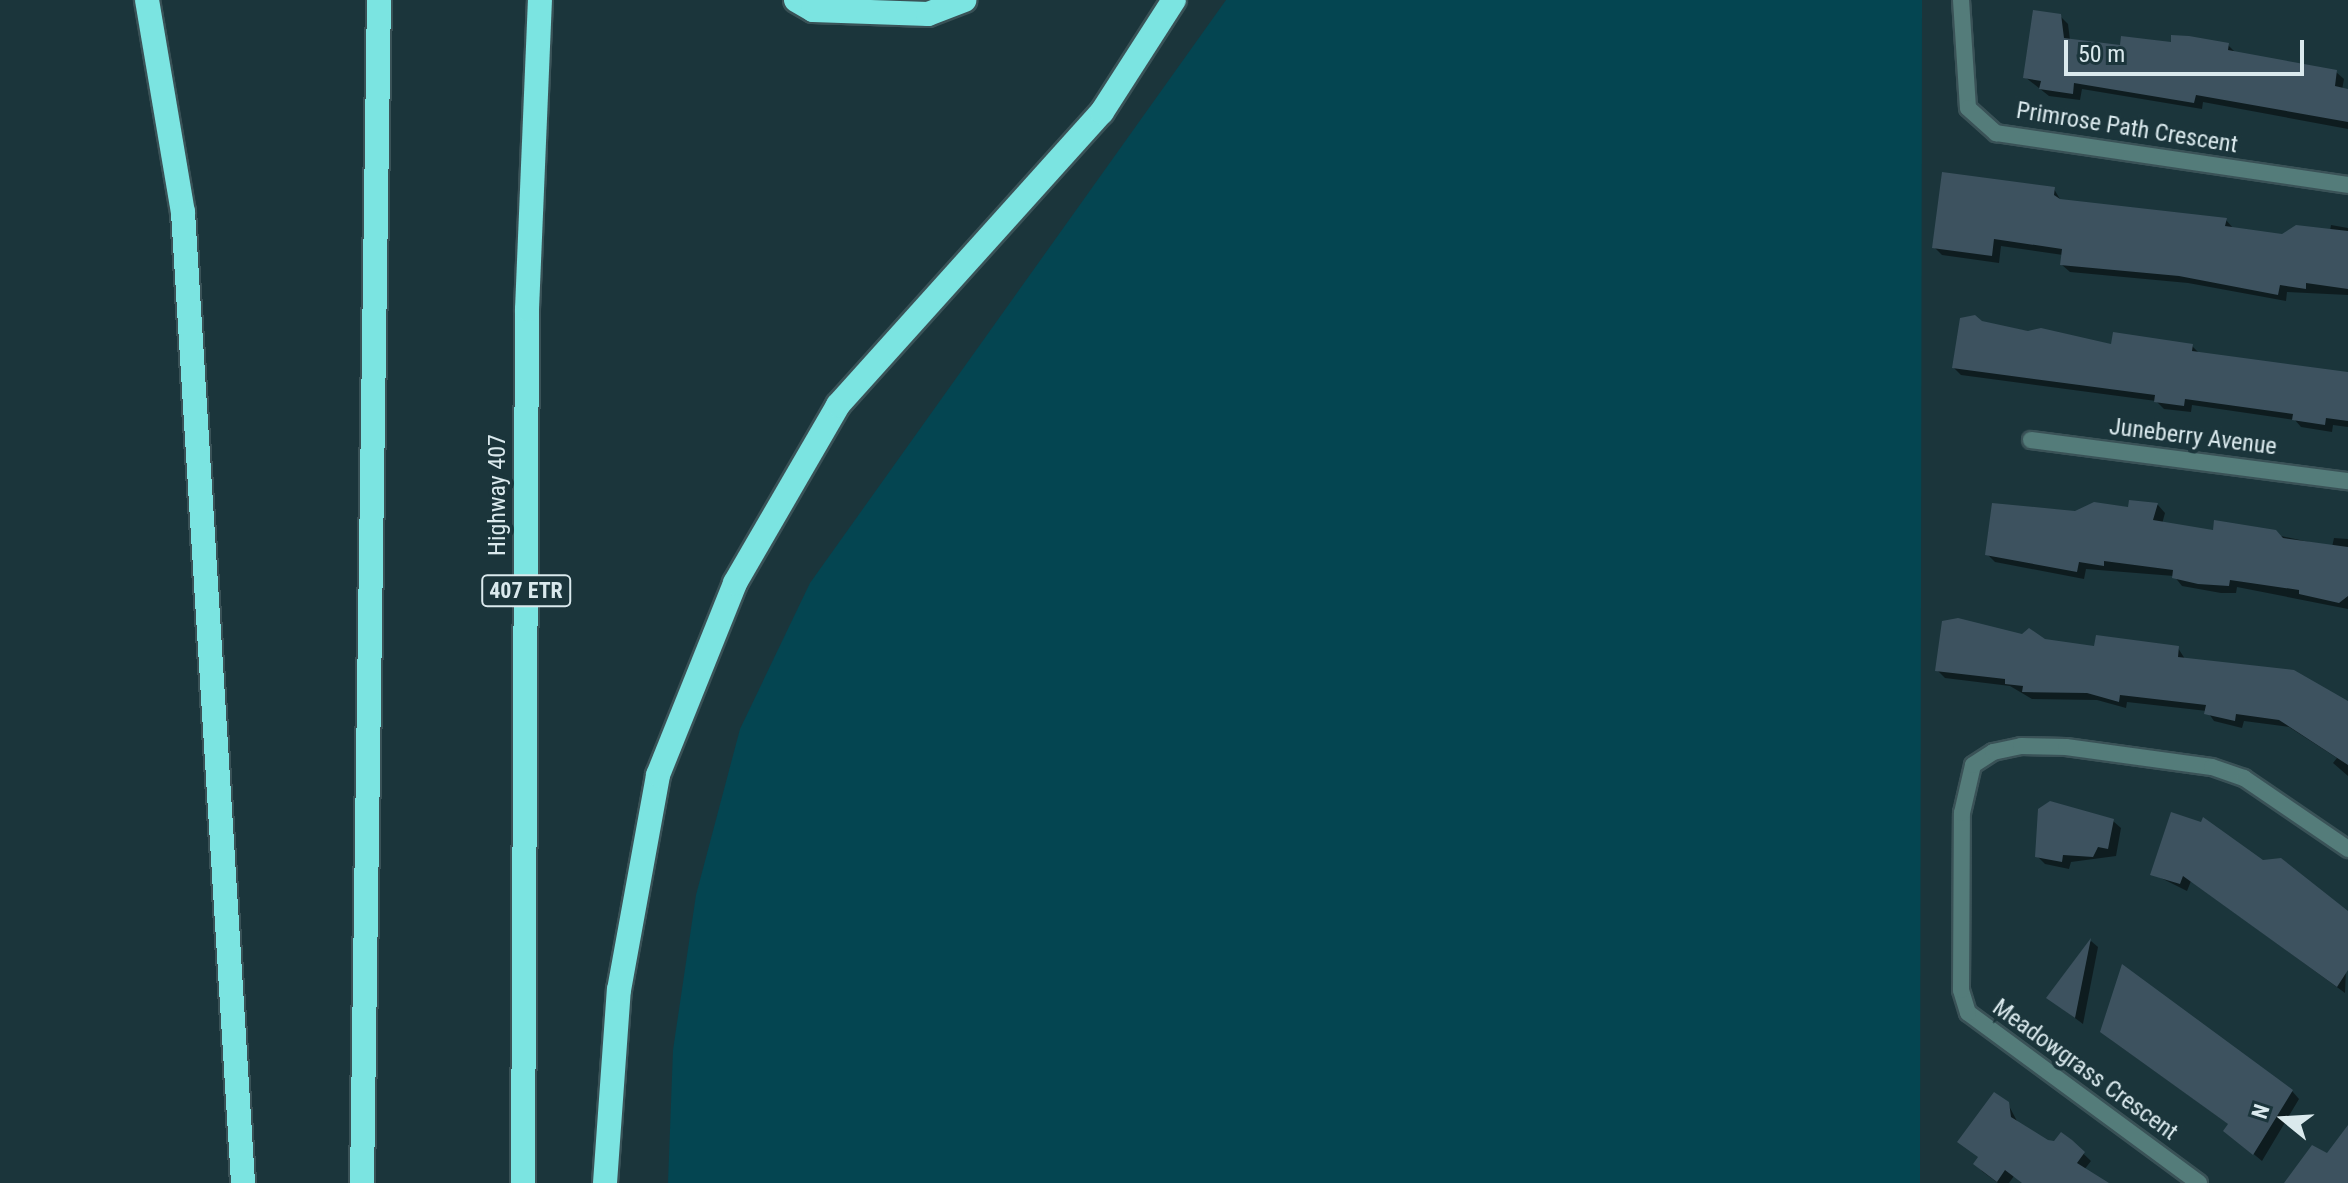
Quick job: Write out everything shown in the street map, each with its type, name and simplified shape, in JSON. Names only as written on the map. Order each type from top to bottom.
[{"type":"highway","points":[[147,0],[183,212],[243,1183]]},
{"type":"highway","points":[[362,1183],[379,0]]},
{"type":"highway","name":"Highway 407","points":[[523,1183],[527,309],[540,0]]},
{"type":"highway","points":[[796,0],[813,10],[928,14],[964,0]]},
{"type":"highway","points":[[605,1183],[619,990],[658,775],[735,583],[838,405],[1102,112],[1174,0]]},
{"type":"street","name":"Primrose Path Crescent","points":[[1961,0],[1968,108],[1996,133],[2348,185]]},
{"type":"street","name":"Juneberry Avenue","points":[[2031,440],[2348,481]]},
{"type":"street","name":"Meadowgrass Crescent","points":[[2199,1183],[1968,1013],[1961,990],[1962,813],[1973,765],[1993,752],[2021,746],[2066,747],[2212,767],[2244,778],[2348,849]]},
{"type":"shaded area","points":[[1226,0],[1922,0],[1920,1183],[668,1183],[673,1050],[696,895],[740,729],[810,583]]},
{"type":"building","points":[[2033,10],[2061,14],[2064,38],[2120,45],[2121,36],[2171,42],[2171,35],[2189,36],[2229,43],[2228,50],[2337,70],[2335,86],[2348,89],[2348,122],[2196,95],[2194,103],[2074,83],[2073,94],[2039,89],[2041,81],[2023,78]]},
{"type":"building","points":[[1942,172],[2055,187],[2054,195],[2060,199],[2227,218],[2225,226],[2282,234],[2296,225],[2348,231],[2348,289],[2306,283],[2306,289],[2280,285],[2278,295],[2179,276],[2060,265],[2062,249],[1994,239],[1992,256],[1932,248]]},
{"type":"building","points":[[1975,315],[1982,321],[2028,331],[2041,328],[2111,344],[2113,332],[2193,344],[2192,351],[2348,372],[2348,421],[2326,418],[2325,425],[2292,420],[2293,414],[2185,399],[2184,406],[2154,402],[2155,395],[1952,368],[1960,318]]},
{"type":"building","points":[[2129,500],[2158,503],[2153,520],[2213,530],[2214,520],[2276,530],[2283,538],[2348,547],[2348,596],[2339,603],[2299,594],[2299,590],[2230,580],[2229,586],[2198,584],[2172,578],[2173,570],[2104,561],[2104,566],[2079,562],[2077,572],[1985,555],[1992,503],[2075,511],[2094,502],[2128,507]]},
{"type":"building","points":[[1958,618],[2022,634],[2029,628],[2045,639],[2094,646],[2096,635],[2179,646],[2178,657],[2294,670],[2348,701],[2348,765],[2279,720],[2236,714],[2235,721],[2204,714],[2206,705],[2120,695],[2119,702],[2087,693],[2022,692],[2023,686],[2005,684],[2005,679],[1935,671],[1942,621]]},
{"type":"building","points":[[2050,801],[2114,819],[2108,849],[2098,847],[2093,857],[2063,855],[2062,862],[2035,857],[2038,809]]},
{"type":"building","points":[[2171,812],[2201,822],[2203,817],[2263,860],[2281,858],[2348,911],[2348,970],[2337,987],[2183,876],[2180,884],[2150,875]]},
{"type":"building","points":[[2091,938],[2075,1018],[2046,998]]},
{"type":"building","points":[[2122,964],[2293,1090],[2253,1155],[2223,1131],[2228,1124],[2100,1032]]},
{"type":"building","points":[[1994,1092],[2009,1102],[2011,1117],[2048,1140],[2054,1141],[2061,1132],[2072,1140],[2085,1152],[2077,1163],[2109,1183],[2022,1183],[2005,1170],[1997,1182],[1973,1164],[1978,1157],[1957,1142]]},
{"type":"building","points":[[2348,1125],[2348,1183],[2284,1183],[2312,1145],[2327,1153]]}]
